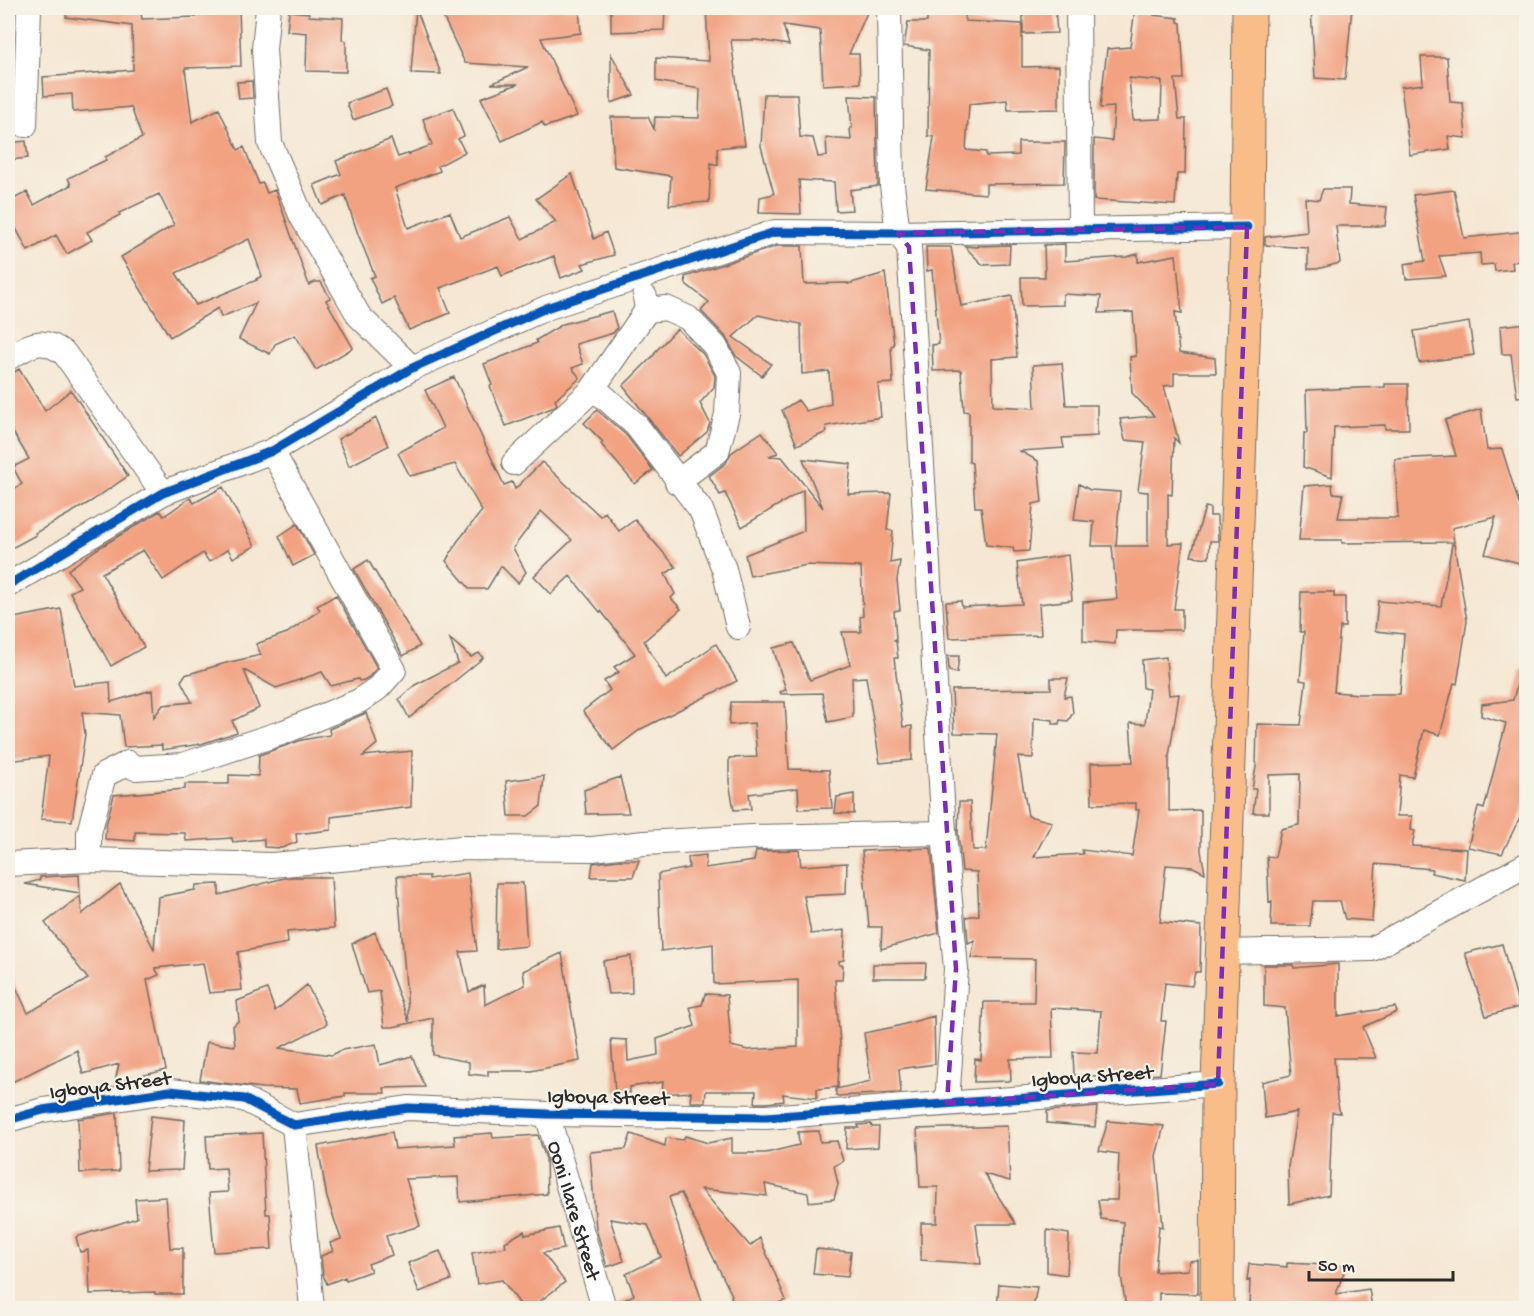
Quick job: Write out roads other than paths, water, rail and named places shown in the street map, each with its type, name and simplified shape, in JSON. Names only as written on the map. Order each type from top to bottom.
[{"type":"main road","points":[[1217,1308],[1221,952],[1247,227],[1249,8]]},
{"type":"street","points":[[25,125],[29,8]]},
{"type":"street","points":[[268,8],[264,49],[270,143],[302,217],[359,316],[412,368]]},
{"type":"street","points":[[889,8],[892,185],[898,233],[909,247],[944,833],[956,969],[947,1103]]},
{"type":"street","points":[[1078,8],[1080,230]]},
{"type":"street","points":[[8,585],[163,493],[272,451],[412,368],[546,308],[775,232],[898,233],[1247,227]]},
{"type":"street","points":[[514,463],[591,391],[647,310],[642,276]]},
{"type":"street","points":[[647,310],[666,308],[688,318],[716,346],[729,373],[727,414],[717,452],[677,482]]},
{"type":"street","points":[[8,358],[32,345],[52,344],[65,354],[163,493]]},
{"type":"street","points":[[591,391],[602,395],[636,425],[677,482],[701,510],[724,570],[738,627]]},
{"type":"street","points":[[89,860],[89,833],[104,775],[128,763],[135,768],[183,765],[284,732],[359,701],[378,688],[394,670],[272,451]]},
{"type":"street","points":[[8,864],[89,860],[272,866],[462,848],[593,849],[644,843],[752,837],[944,833]]},
{"type":"street","points":[[1221,952],[1372,949],[1527,865]]},
{"type":"street","name":"Igboya Street","points":[[8,1120],[43,1110],[170,1091],[244,1099],[294,1125],[408,1108],[547,1114],[766,1117],[1218,1084]]},
{"type":"street","name":"Ooni Ilare Street","points":[[547,1114],[604,1308]]},
{"type":"street","points":[[294,1125],[312,1308]]}]
